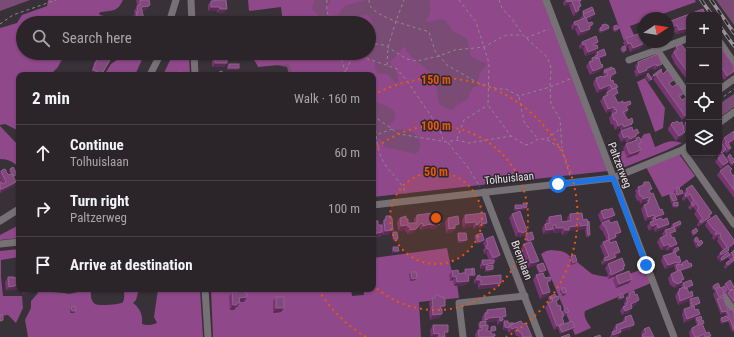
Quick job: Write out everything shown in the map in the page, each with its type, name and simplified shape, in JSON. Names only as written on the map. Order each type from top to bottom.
[{"type":"street","points":[[171,16],[176,0]]},
{"type":"street","points":[[190,0],[191,16]]},
{"type":"street","name":"Paltzerweg","points":[[546,0],[574,78],[674,337]]},
{"type":"street","points":[[630,60],[686,39]]},
{"type":"street","points":[[722,45],[734,62]]},
{"type":"street","points":[[657,50],[686,92]]},
{"type":"street","points":[[152,72],[158,60]]},
{"type":"street","points":[[194,60],[195,72]]},
{"type":"street","points":[[722,88],[734,79]]},
{"type":"street","points":[[722,121],[734,112]]},
{"type":"street","name":"Tolhuislaan","points":[[376,205],[613,178],[686,147]]},
{"type":"street","points":[[682,150],[734,224]]},
{"type":"street","name":"Bremlaan","points":[[484,192],[540,337]]},
{"type":"street","points":[[0,221],[16,211]]},
{"type":"street","points":[[0,244],[16,242]]},
{"type":"street","points":[[205,292],[208,337]]},
{"type":"street","points":[[724,295],[734,311]]},
{"type":"street","points":[[463,337],[459,303],[525,296]]},
{"type":"path","points":[[0,24],[13,15],[56,0]]},
{"type":"path","points":[[327,0],[326,8],[328,16]]},
{"type":"path","points":[[369,0],[370,6],[378,14],[402,24],[430,32],[435,51],[447,65],[478,84],[498,89],[506,89],[519,96],[574,78]]},
{"type":"path","points":[[387,65],[388,47],[404,0]]},
{"type":"path","points":[[459,0],[476,22],[489,63],[488,105],[511,136],[525,144],[530,144],[538,139],[546,139],[562,149]]},
{"type":"path","points":[[499,0],[502,8],[512,18],[523,35],[547,57],[550,64],[551,104],[560,119],[562,149],[568,173],[573,182]]},
{"type":"path","points":[[526,38],[555,27]]},
{"type":"path","points":[[376,44],[384,45],[407,59],[417,61],[439,56],[455,50],[484,47],[507,35],[523,35]]},
{"type":"path","points":[[342,60],[345,71]]},
{"type":"path","points":[[345,71],[352,60]]},
{"type":"path","points":[[372,60],[398,69],[438,126],[443,142]]},
{"type":"path","points":[[722,98],[734,89]]},
{"type":"path","points":[[519,96],[524,122],[538,139]]},
{"type":"path","points":[[456,140],[464,120],[488,105]]},
{"type":"path","points":[[376,118],[399,134],[443,142],[456,140],[469,143],[511,136]]},
{"type":"path","points":[[546,139],[561,128]]},
{"type":"path","points":[[392,129],[376,135],[380,154],[386,166],[395,175],[406,192],[408,201]]},
{"type":"path","points":[[448,142],[484,192]]},
{"type":"shaded area","points":[[0,0],[30,0],[0,11]]},
{"type":"shaded area","points":[[48,0],[123,0],[117,9],[99,13],[100,15],[104,16],[21,16],[47,6]]},
{"type":"shaded area","points":[[248,0],[315,0],[312,8],[319,16],[282,16],[281,7],[249,11]]},
{"type":"shaded area","points":[[252,0],[541,0],[602,163],[376,194],[376,72],[288,72],[287,67],[254,60],[376,60],[376,16],[287,16],[286,9]]},
{"type":"shaded area","points":[[331,0],[365,0],[346,5],[338,15],[334,16],[330,16],[327,14],[326,9]]},
{"type":"shaded area","points":[[430,0],[544,0],[608,171],[376,197],[376,139],[380,139],[385,147],[416,154],[419,150],[420,143],[419,138],[409,131],[391,129],[388,127],[395,119],[395,115],[392,109],[376,102],[376,72],[292,72],[289,64],[258,67],[254,60],[370,60],[375,62],[377,73],[387,74],[396,83],[398,82],[397,74],[396,70],[391,65],[391,61],[405,46],[409,55],[428,70],[433,77],[439,104],[450,110],[468,99],[469,94],[474,87],[479,86],[479,77],[487,64],[471,56],[466,38],[453,31],[445,20],[442,19],[427,22],[426,20],[430,12]]},
{"type":"shaded area","points":[[609,0],[695,0],[696,2],[668,12],[638,12],[638,23],[630,26],[635,37],[624,41]]},
{"type":"shaded area","points":[[716,0],[734,0],[734,25]]},
{"type":"shaded area","points":[[16,23],[16,60],[63,60],[53,72],[16,72],[16,130],[5,124],[0,125],[0,28]]},
{"type":"shaded area","points":[[117,60],[142,60],[136,72],[106,72],[111,64]]},
{"type":"shaded area","points":[[170,60],[189,60],[190,72],[164,72]]},
{"type":"shaded area","points":[[645,78],[665,108],[663,128],[655,132],[637,82]]},
{"type":"shaded area","points":[[734,94],[734,107],[722,116],[722,102]]},
{"type":"shaded area","points":[[0,126],[16,143],[16,165],[11,161],[0,159]]},
{"type":"shaded area","points":[[650,133],[655,147],[674,141],[682,143],[618,169],[612,155],[639,145],[644,134]]},
{"type":"shaded area","points":[[679,154],[695,176],[673,193],[662,197],[646,167]]},
{"type":"shaded area","points":[[16,227],[16,238],[0,240],[0,235]]},
{"type":"shaded area","points":[[447,248],[451,268],[457,284],[459,298],[419,302],[421,337],[213,337],[211,292],[351,292],[352,296],[364,295],[364,292],[376,292],[376,258]]},
{"type":"shaded area","points":[[16,249],[16,258],[1,260],[1,277],[3,296],[22,296],[23,308],[16,323],[8,315],[0,316],[0,251]]},
{"type":"shaded area","points":[[551,250],[566,253],[592,274],[600,276],[619,276],[645,268],[651,283],[585,311],[585,318],[591,328],[575,335],[541,254]]},
{"type":"shaded area","points":[[53,292],[69,294],[91,292],[92,301],[95,304],[104,305],[123,302],[124,292],[138,292],[136,300],[133,303],[138,307],[142,318],[142,324],[151,325],[157,323],[154,317],[158,292],[200,292],[203,337],[28,337],[25,320],[31,308],[31,301],[38,293]]},
{"type":"building","points":[[140,0],[149,0],[149,6],[141,7],[143,16],[137,16],[137,7],[140,5]]},
{"type":"building","points":[[226,0],[227,9],[211,7],[211,1]]},
{"type":"building","points":[[566,0],[581,0],[579,1],[581,6],[578,7],[579,10],[576,12],[572,1],[567,2]]},
{"type":"building","points":[[592,7],[594,11],[593,10],[584,14],[583,11]]},
{"type":"building","points":[[703,9],[704,12],[695,12]]},
{"type":"building","points":[[593,10],[595,14],[586,18],[588,23],[592,22],[593,24],[589,26],[590,29],[581,32],[578,25],[575,25],[574,22],[585,18],[583,14]]},
{"type":"building","points":[[686,15],[686,28],[679,30],[677,25],[674,26],[674,20]]},
{"type":"building","points":[[606,24],[609,28],[601,31],[600,28],[603,27],[602,25]]},
{"type":"building","points":[[617,25],[619,28],[615,30],[614,26]]},
{"type":"building","points":[[638,34],[638,46],[633,48],[631,43],[628,44],[626,38]]},
{"type":"building","points":[[596,36],[598,42],[593,44],[594,46],[597,45],[598,48],[588,52],[585,44],[583,45],[582,42]]},
{"type":"building","points":[[681,44],[686,50],[686,70],[674,52],[678,49],[676,47]]},
{"type":"building","points":[[625,46],[626,50],[623,51],[622,47]]},
{"type":"building","points":[[604,49],[606,55],[596,58],[595,56],[598,55],[597,52]]},
{"type":"building","points":[[722,49],[734,66],[734,71],[727,76],[722,68]]},
{"type":"building","points":[[658,54],[662,64],[657,66],[656,64],[639,73],[637,67],[639,66],[638,62]]},
{"type":"building","points":[[595,57],[596,59],[599,58],[603,67],[593,71],[589,62],[593,61],[592,58]]},
{"type":"building","points":[[97,60],[110,60],[103,72],[93,70]]},
{"type":"building","points":[[215,60],[227,60],[227,63],[215,63]]},
{"type":"building","points":[[229,64],[239,64],[239,68],[229,68]]},
{"type":"building","points":[[612,67],[612,69],[606,71],[605,73],[604,70]]},
{"type":"building","points":[[614,68],[616,73],[610,77],[611,81],[613,80],[614,84],[618,87],[612,89],[610,85],[600,89],[596,78],[608,75],[606,71]]},
{"type":"building","points":[[661,69],[662,70],[654,76],[653,75]]},
{"type":"building","points":[[667,70],[674,80],[669,83],[672,87],[677,84],[679,85],[684,93],[679,96],[682,100],[686,98],[685,116],[656,75],[661,71],[663,74]]},
{"type":"building","points":[[648,73],[652,79],[651,80],[647,75]]},
{"type":"building","points":[[616,88],[618,93],[614,95],[618,103],[630,101],[631,104],[626,106],[628,110],[623,112],[628,120],[632,118],[633,123],[624,127],[623,124],[618,126],[612,114],[617,112],[616,109],[615,110],[614,107],[608,109],[603,97],[608,95],[607,92]]},
{"type":"building","points":[[677,121],[679,123],[682,122],[685,132],[679,136],[671,125],[673,122],[674,123]]},
{"type":"building","points":[[632,127],[633,131],[637,129],[639,133],[630,139],[628,136],[624,138],[621,131]]},
{"type":"building","points":[[734,131],[734,139],[728,143],[731,148],[729,149],[724,138]]},
{"type":"building","points":[[639,137],[642,142],[638,144],[641,150],[630,154],[626,144],[637,140],[636,138]]},
{"type":"building","points":[[722,144],[726,149],[722,153]]},
{"type":"building","points":[[723,154],[728,162],[723,165],[718,158]]},
{"type":"building","points":[[730,154],[733,159],[734,158],[734,162],[732,164],[728,156]]},
{"type":"building","points":[[728,165],[732,169],[730,171],[733,176],[734,175],[734,190],[720,171]]},
{"type":"building","points":[[13,167],[16,175],[14,176],[10,169]]},
{"type":"building","points":[[4,169],[9,175],[12,174],[16,182],[0,189],[0,182],[3,184],[6,182],[1,171]]},
{"type":"building","points":[[644,182],[649,182],[652,189],[649,190],[651,194],[653,193],[660,210],[662,209],[664,214],[655,217],[654,215],[648,217],[644,205],[649,203],[649,197],[643,199],[638,191],[640,191],[638,187],[644,185]]},
{"type":"building","points":[[692,185],[712,213],[709,215],[710,217],[701,223],[700,221],[703,219],[697,210],[699,208],[696,203],[693,206],[691,203],[694,201],[690,194],[686,197],[685,194],[688,192],[686,189]]},
{"type":"building","points":[[679,187],[680,191],[682,190],[683,193],[677,195],[676,188]]},
{"type":"building","points":[[674,193],[677,200],[673,201],[670,194]]},
{"type":"building","points":[[678,202],[678,206],[674,206],[673,203]]},
{"type":"building","points":[[523,203],[526,203],[527,207],[524,208]]},
{"type":"building","points":[[515,205],[522,205],[522,208],[516,209]]},
{"type":"building","points":[[612,208],[615,215],[604,219],[601,211]]},
{"type":"building","points":[[520,211],[527,231],[522,233],[519,232],[512,214]]},
{"type":"building","points":[[433,213],[434,219],[439,219],[440,224],[423,226],[423,223],[416,229],[410,230],[408,225],[401,226],[400,218],[406,216],[408,223],[417,223],[417,215]]},
{"type":"building","points":[[485,213],[487,223],[482,224],[482,222],[479,222],[479,224],[476,225],[476,222],[466,223],[465,215]]},
{"type":"building","points":[[582,213],[583,220],[587,219],[588,225],[580,226],[580,223],[577,223],[577,226],[569,227],[569,230],[565,230],[564,228],[556,228],[556,225],[553,225],[553,229],[546,230],[545,224],[550,223],[549,217],[561,215],[562,222],[571,221],[570,214]]},
{"type":"building","points":[[716,215],[734,240],[734,243],[728,248],[729,250],[721,255],[720,253],[727,247],[720,237],[720,233],[716,235],[715,233],[717,232],[707,221]]},
{"type":"building","points":[[386,216],[391,216],[392,218],[393,230],[385,231],[384,220],[386,220]]},
{"type":"building","points":[[458,216],[459,224],[455,225],[455,228],[449,229],[448,218]]},
{"type":"building","points":[[655,217],[656,220],[667,218],[669,224],[658,228],[657,224],[652,226],[650,222],[654,221],[653,218]]},
{"type":"building","points":[[609,220],[610,223],[617,221],[621,232],[615,234],[616,237],[609,240],[605,226],[602,223]]},
{"type":"building","points":[[376,221],[378,221],[378,225],[382,225],[382,232],[376,233]]},
{"type":"building","points":[[589,221],[590,235],[588,235],[587,227]]},
{"type":"building","points":[[680,221],[681,224],[674,227],[673,224]]},
{"type":"building","points":[[674,227],[676,231],[670,233],[672,238],[674,237],[677,244],[670,247],[669,244],[664,246],[660,238],[667,235],[665,230]]},
{"type":"building","points":[[696,228],[698,231],[694,234],[692,231]]},
{"type":"building","points":[[393,232],[397,232],[398,239],[394,239]]},
{"type":"building","points":[[532,232],[534,239],[528,241],[526,234]]},
{"type":"building","points":[[458,233],[466,233],[467,240],[459,241]]},
{"type":"building","points":[[482,233],[484,240],[478,242],[476,235]]},
{"type":"building","points":[[493,236],[500,255],[493,258],[489,249],[487,249],[486,246],[488,245],[486,239]]},
{"type":"building","points":[[697,237],[699,241],[696,242],[695,238]]},
{"type":"building","points":[[609,240],[610,243],[616,241],[620,252],[614,254],[616,257],[605,261],[604,258],[609,256],[603,242]]},
{"type":"building","points":[[701,240],[703,243],[699,246],[697,244]]},
{"type":"building","points":[[531,242],[539,261],[531,263],[524,244]]},
{"type":"building","points":[[393,247],[398,247],[399,251],[394,251]]},
{"type":"building","points":[[678,247],[679,250],[674,252],[674,249]]},
{"type":"building","points":[[734,250],[734,257],[731,253]]},
{"type":"building","points":[[675,252],[677,257],[679,256],[681,262],[668,265],[663,256]]},
{"type":"building","points":[[728,252],[730,255],[722,260],[721,258]]},
{"type":"building","points":[[575,255],[577,261],[573,263],[571,256]]},
{"type":"building","points":[[734,257],[734,260],[728,265],[726,263]]},
{"type":"building","points":[[622,258],[625,266],[623,266],[624,269],[611,275],[608,264]]},
{"type":"building","points":[[482,260],[494,260],[494,263],[483,265]]},
{"type":"building","points":[[687,260],[692,266],[678,271],[676,265],[681,264],[683,266],[682,263]]},
{"type":"building","points":[[543,263],[546,270],[540,272],[537,265]]},
{"type":"building","points":[[493,265],[493,269],[487,270],[486,266]]},
{"type":"building","points":[[474,268],[475,275],[472,275],[471,269]]},
{"type":"building","points":[[465,269],[472,269],[472,275],[468,275],[469,281],[457,282],[456,276],[453,277],[452,271],[458,270],[459,274],[466,273]]},
{"type":"building","points":[[680,270],[684,279],[681,280],[682,282],[677,284],[673,281],[671,274]]},
{"type":"building","points":[[629,271],[632,279],[619,284],[616,276]]},
{"type":"building","points":[[411,272],[416,272],[417,278],[412,279]]},
{"type":"building","points":[[543,273],[545,278],[550,277],[551,280],[547,282],[550,292],[543,294],[536,275]]},
{"type":"building","points":[[480,275],[480,277],[501,275],[501,283],[481,285],[481,280],[477,280],[477,276]]},
{"type":"building","points":[[8,277],[16,278],[16,286],[9,287]]},
{"type":"building","points":[[691,280],[693,285],[685,288],[683,283]]},
{"type":"building","points":[[730,280],[734,287],[730,291],[725,284]]},
{"type":"building","points":[[718,283],[720,286],[715,289],[713,286]]},
{"type":"building","points":[[724,286],[727,290],[723,293],[724,291],[721,288]]},
{"type":"building","points":[[684,287],[684,289],[687,288],[689,293],[692,291],[693,296],[680,301],[678,292],[680,291],[679,289]]},
{"type":"building","points":[[720,287],[724,291],[724,295],[719,297],[716,290]]},
{"type":"building","points":[[561,288],[566,288],[566,293],[563,293]]},
{"type":"building","points":[[733,289],[734,291],[734,301],[728,293]]},
{"type":"building","points":[[634,291],[639,300],[631,304],[632,308],[625,311],[623,307],[626,306],[626,303],[628,302],[626,298],[630,297],[629,293]]},
{"type":"building","points":[[232,292],[245,292],[247,293],[247,297],[239,298],[240,303],[233,305]]},
{"type":"building","points":[[622,293],[624,297],[620,298],[619,295]]},
{"type":"building","points":[[555,294],[556,296],[551,300],[549,297]]},
{"type":"building","points":[[436,295],[444,297],[445,306],[441,306],[440,308],[442,309],[442,314],[433,315],[432,298],[435,298]]},
{"type":"building","points":[[558,296],[559,299],[556,301],[558,306],[560,305],[560,309],[564,316],[562,317],[564,323],[557,326],[548,303],[553,301],[552,298]]},
{"type":"building","points":[[276,297],[284,297],[284,308],[276,308]]},
{"type":"building","points":[[698,297],[700,303],[692,306],[690,299]]},
{"type":"building","points":[[723,297],[728,310],[732,309],[734,314],[734,330],[727,311],[722,312],[717,299]]},
{"type":"building","points":[[75,306],[76,311],[72,311],[71,307]]},
{"type":"building","points":[[694,306],[695,310],[698,309],[700,314],[687,319],[684,309]]},
{"type":"building","points":[[505,308],[506,316],[502,317],[503,320],[500,321],[500,317],[488,318],[485,320],[485,313],[488,313],[487,310]]},
{"type":"building","points":[[567,308],[569,312],[566,313],[564,309]]},
{"type":"building","points":[[0,315],[3,315],[3,320],[0,321]]},
{"type":"building","points":[[631,315],[634,325],[620,329],[621,332],[613,335],[612,332],[617,330],[616,325],[626,321],[625,317]]},
{"type":"building","points":[[701,316],[702,319],[697,321],[696,318]]},
{"type":"building","points":[[727,316],[729,320],[723,322],[721,318]]},
{"type":"building","points":[[703,320],[704,323],[699,325],[698,322]]},
{"type":"building","points":[[486,321],[486,325],[480,328],[480,322]]},
{"type":"building","points":[[504,321],[514,324],[510,325],[509,328],[505,327]]},
{"type":"building","points":[[521,321],[523,324],[526,323],[532,337],[523,337],[517,327],[512,329],[510,325]]},
{"type":"building","points":[[572,321],[575,327],[562,332],[559,326]]},
{"type":"building","points":[[702,323],[706,333],[709,332],[711,336],[705,337],[704,334],[695,337],[692,328]]},
{"type":"building","points":[[433,325],[448,325],[448,332],[444,332],[445,337],[439,337],[439,333],[434,334]]},
{"type":"building","points":[[488,325],[488,329],[486,329],[487,331],[491,331],[491,334],[495,334],[495,336],[479,337],[478,330],[482,330],[482,326]]},
{"type":"building","points":[[495,326],[496,330],[492,331],[491,327]]},
{"type":"building","points":[[649,327],[654,337],[643,337],[642,335],[646,333],[644,329]]},
{"type":"building","points":[[569,334],[570,337],[561,337]]},
{"type":"railway","points":[[701,0],[710,12]]},
{"type":"railway","points":[[711,0],[734,33]]},
{"type":"railway","points":[[722,29],[734,46]]},
{"type":"route","points":[[558,184],[613,178],[646,265]]}]
